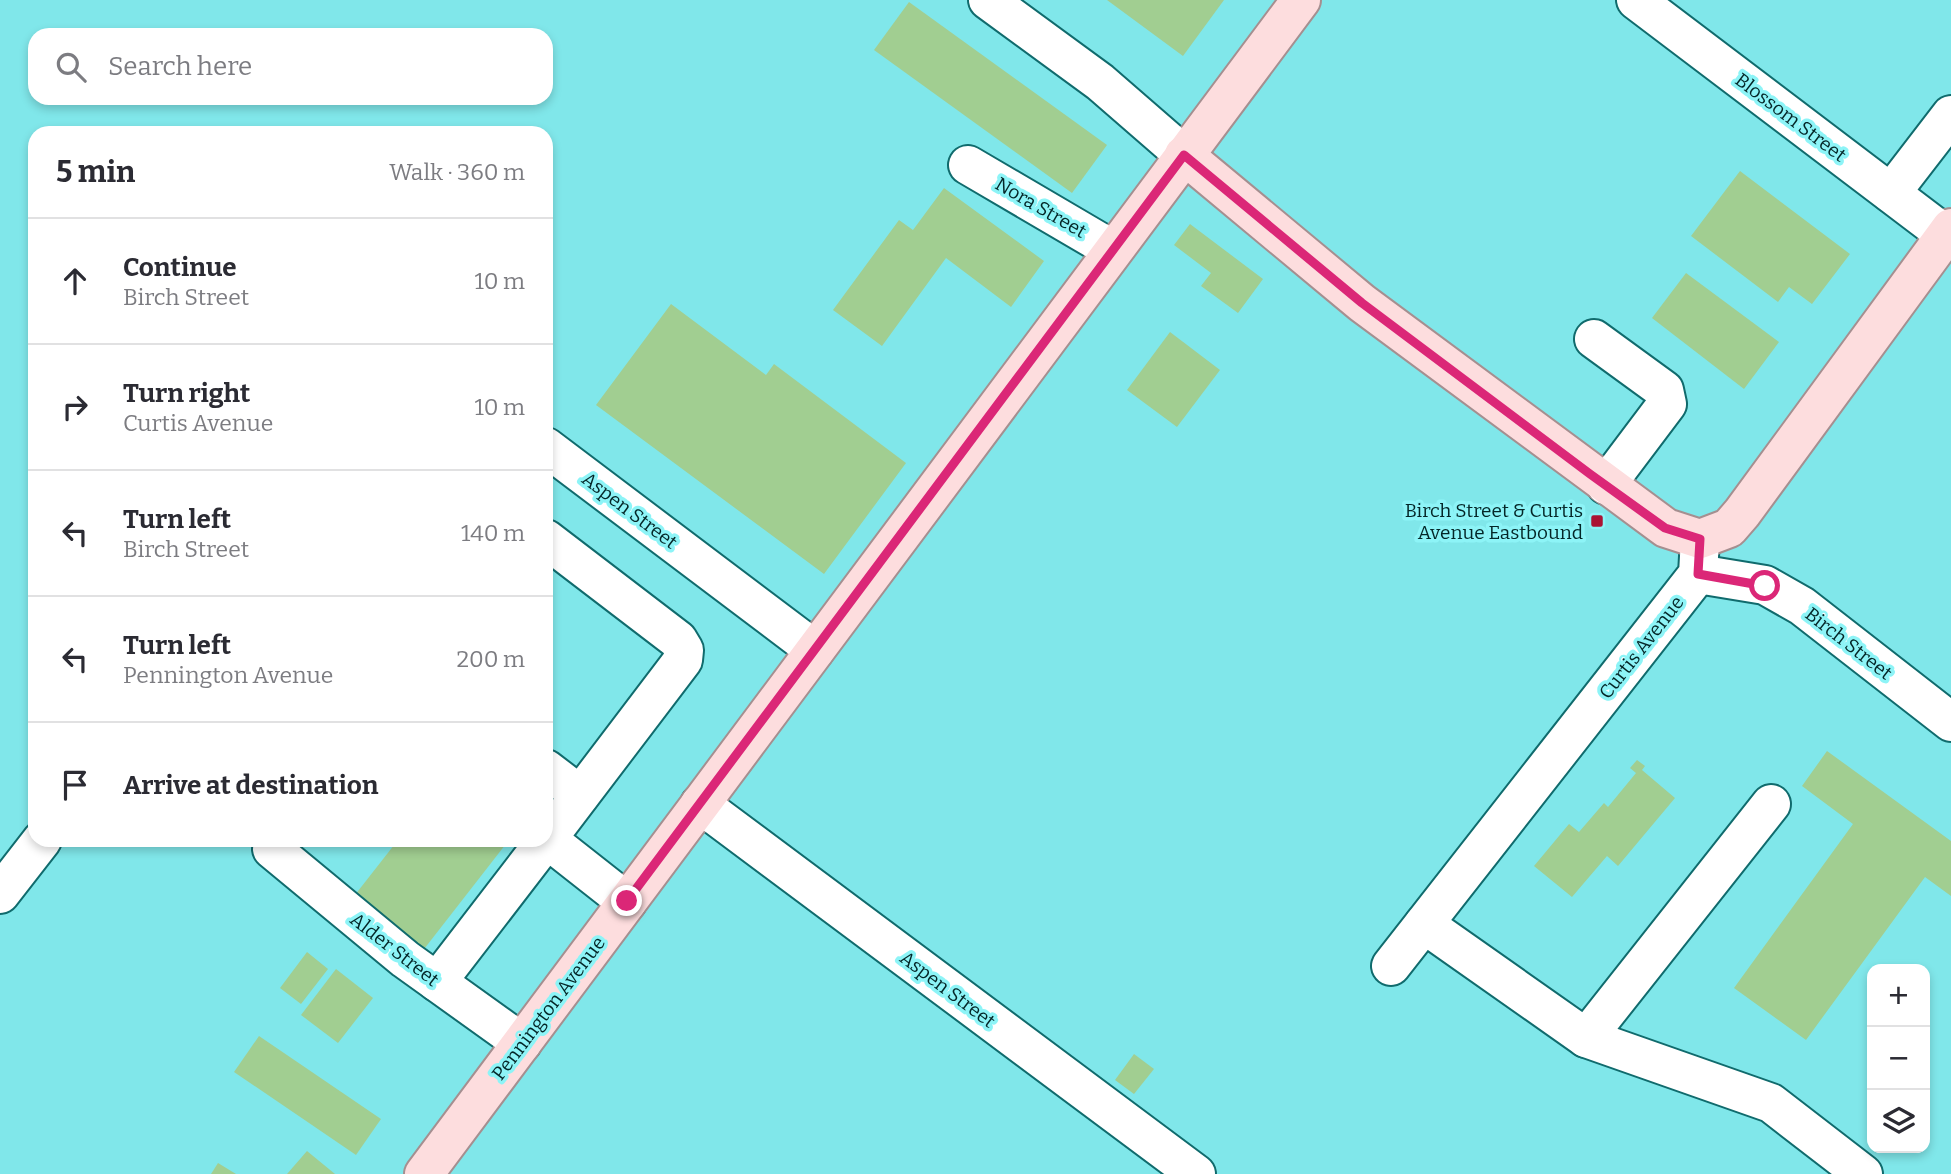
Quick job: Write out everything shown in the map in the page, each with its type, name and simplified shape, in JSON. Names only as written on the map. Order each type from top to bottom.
[{"type":"main road","name":"Pennington Avenue","points":[[424,1174],[1301,0]]},
{"type":"main road","points":[[1268,225],[1223,172],[1220,161],[1222,148],[1319,0]]},
{"type":"main road","name":"Birch Street","points":[[1184,155],[1362,303],[1665,528],[1699,557]]},
{"type":"main road","name":"Curtis Avenue","points":[[1699,557],[1742,513],[1949,231]]},
{"type":"street","points":[[988,0],[1100,82],[1184,155]]},
{"type":"street","name":"Blossom Street","points":[[1636,0],[1891,193],[1949,231]]},
{"type":"street","points":[[1891,193],[1951,116]]},
{"type":"street","name":"Nora Street","points":[[968,165],[1113,250]]},
{"type":"street","points":[[1594,339],[1664,390],[1667,404],[1606,485]]},
{"type":"street","name":"Aspen Street","points":[[553,452],[815,650]]},
{"type":"street","points":[[553,544],[678,640],[684,650],[683,660],[553,831]]},
{"type":"street","name":"Birch Street","points":[[1699,557],[1765,586],[1802,606],[1951,722]]},
{"type":"street","name":"Curtis Avenue","points":[[1391,966],[1699,557]]},
{"type":"street","points":[[553,774],[580,795]]},
{"type":"street","name":"Aspen Street","points":[[700,804],[1196,1174]]},
{"type":"street","points":[[1586,1038],[1771,804]]},
{"type":"street","points":[[553,844],[627,901]]},
{"type":"street","points":[[0,894],[37,847]]},
{"type":"street","points":[[437,982],[541,847]]},
{"type":"street","name":"Alder Street","points":[[272,849],[437,982],[522,1043]]},
{"type":"street","points":[[1424,924],[1586,1038],[1771,1103],[1863,1174]]},
{"type":"building","points":[[1107,0],[1224,0],[1183,56]]},
{"type":"building","points":[[909,2],[1107,145],[1072,193],[874,50]]},
{"type":"building","points":[[1740,171],[1850,254],[1812,304],[1789,287],[1778,302],[1691,236]]},
{"type":"building","points":[[944,188],[1044,261],[1011,307],[946,258],[882,346],[833,310],[899,220],[913,230]]},
{"type":"building","points":[[1190,224],[1263,279],[1238,313],[1201,286],[1211,273],[1174,245]]},
{"type":"building","points":[[1686,273],[1779,342],[1744,389],[1652,318]]},
{"type":"building","points":[[671,304],[766,375],[774,364],[906,463],[824,574],[596,405]]},
{"type":"building","points":[[1170,332],[1220,370],[1177,427],[1127,390]]},
{"type":"building","points":[[1827,751],[1951,841],[1951,896],[1925,877],[1806,1040],[1734,988],[1853,824],[1802,786]]},
{"type":"building","points":[[1637,760],[1645,766],[1642,770],[1675,798],[1618,866],[1607,856],[1572,897],[1534,866],[1569,824],[1579,832],[1604,803],[1608,807],[1636,773],[1630,768]]},
{"type":"building","points":[[393,847],[504,847],[421,953],[351,900]]},
{"type":"building","points":[[307,952],[328,969],[301,1004],[280,988]]},
{"type":"building","points":[[336,969],[373,998],[338,1043],[301,1015]]},
{"type":"building","points":[[259,1036],[381,1119],[356,1155],[234,1072]]},
{"type":"building","points":[[1134,1054],[1154,1069],[1134,1094],[1115,1080]]},
{"type":"building","points":[[307,1151],[335,1174],[287,1174]]},
{"type":"building","points":[[218,1163],[236,1174],[211,1174]]},
{"type":"place","name":"Birch Street & Curtis Avenue Eastbound","points":[[1597,521]]},
{"type":"route","points":[[627,901],[1184,155],[1362,303],[1590,474],[1665,528],[1700,539],[1698,574],[1765,586]]}]
